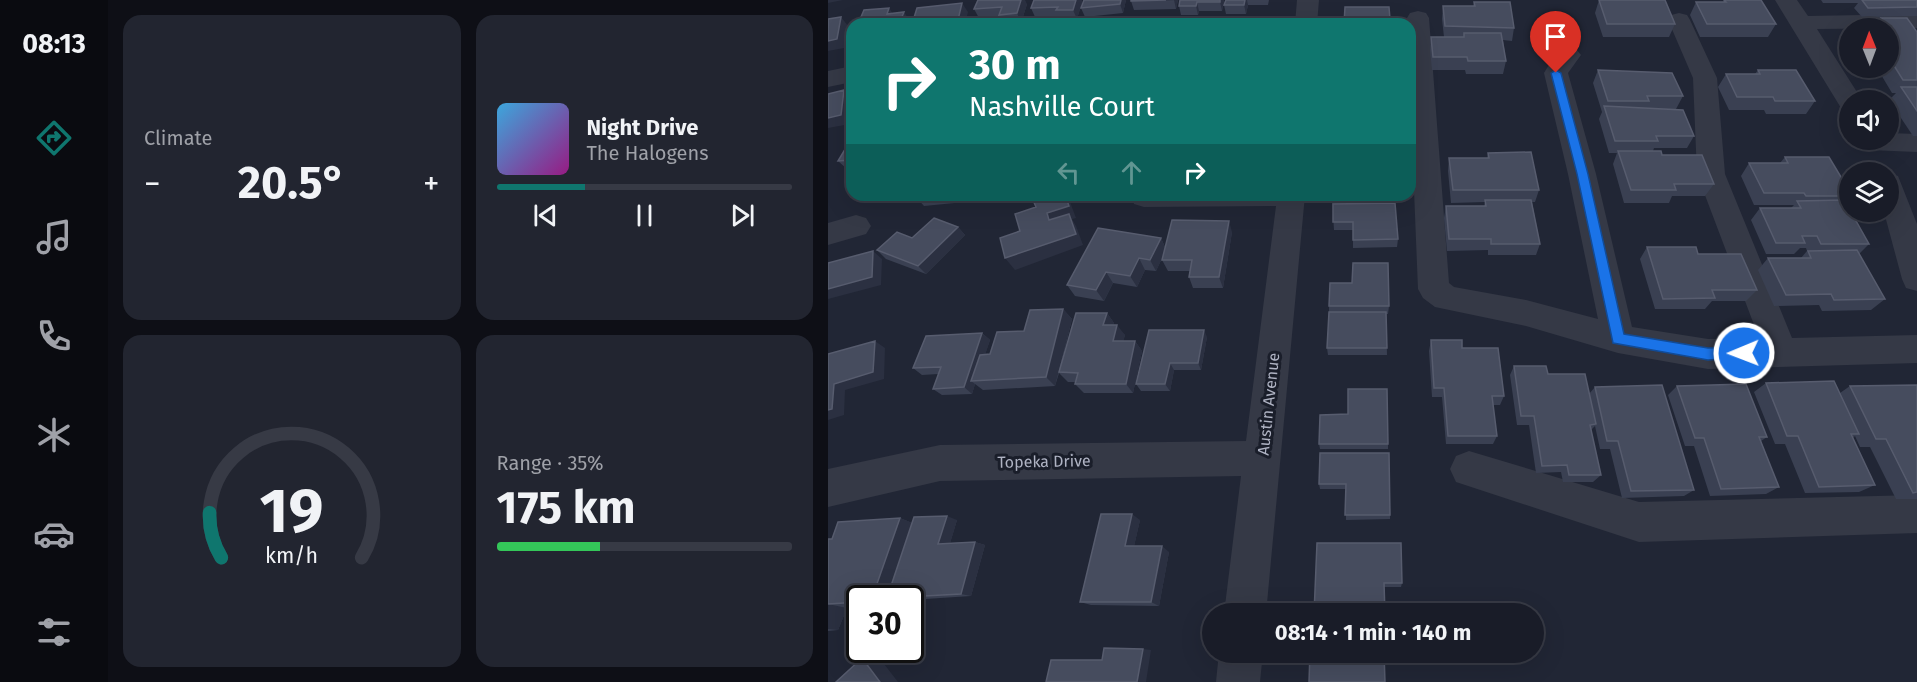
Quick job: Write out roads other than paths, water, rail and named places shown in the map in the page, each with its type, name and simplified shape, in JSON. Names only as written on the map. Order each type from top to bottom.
[{"type":"street","points":[[1306,18],[1308,0]]},
{"type":"street","points":[[1786,0],[1843,90]]},
{"type":"street","points":[[1418,18],[1434,289],[1446,298],[1526,313],[1618,339],[1708,354],[1917,349]]},
{"type":"street","points":[[1679,20],[1705,78],[1711,174],[1781,352]]},
{"type":"street","points":[[1802,23],[1917,21]]},
{"type":"street","points":[[1569,55],[1556,73],[1582,174],[1618,339]]},
{"type":"street","points":[[828,79],[846,75]]},
{"type":"street","points":[[1899,142],[1917,143]]},
{"type":"street","name":"Austin Avenue","points":[[1246,603],[1290,201]]},
{"type":"street","points":[[1899,214],[1915,263]]},
{"type":"street","points":[[828,234],[856,226]]},
{"type":"street","name":"Topeka Drive","points":[[828,488],[940,463],[1262,458]]},
{"type":"street","points":[[1469,469],[1639,522],[1917,514]]},
{"type":"street","points":[[1238,682],[1240,663]]}]
